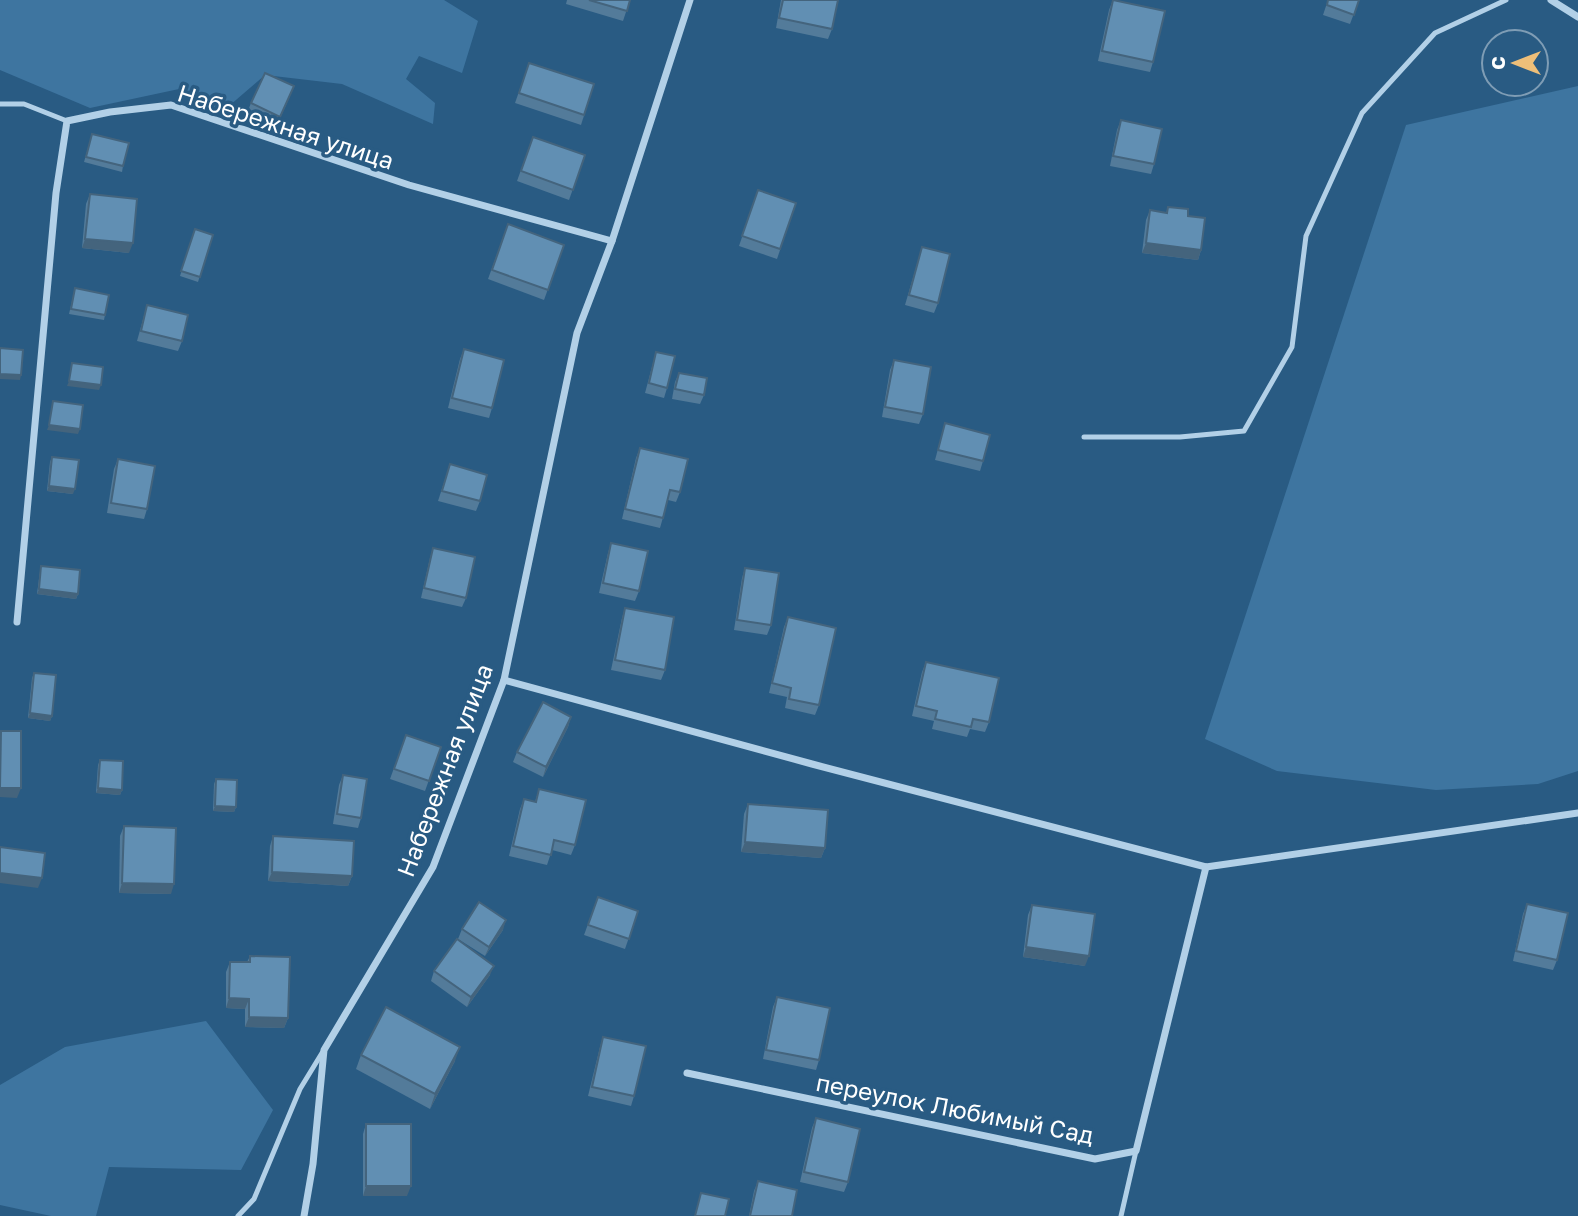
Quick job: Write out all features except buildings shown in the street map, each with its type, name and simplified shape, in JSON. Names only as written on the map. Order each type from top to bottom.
[{"type":"street","name":"Набережная улица","points":[[304,1216],[313,1164],[324,1050],[433,867],[503,680],[577,332],[612,241],[690,0]]},
{"type":"street","points":[[1551,0],[1578,17]]},
{"type":"street","name":"Набережная улица","points":[[67,121],[110,112],[171,105],[409,185],[612,241]]},
{"type":"street","points":[[17,622],[54,207],[67,121]]},
{"type":"street","points":[[503,680],[1206,867],[1578,813]]},
{"type":"street","points":[[1136,1151],[1206,867]]},
{"type":"street","name":"переулок Любимый Сад","points":[[687,1073],[1095,1159],[1136,1151]]},
{"type":"lane","points":[[1084,437],[1180,437],[1244,431],[1292,347],[1306,236],[1363,113],[1435,33],[1506,0]]},
{"type":"lane","points":[[0,104],[24,104],[67,121]]},
{"type":"lane","points":[[239,1216],[254,1199],[300,1089],[324,1050]]},
{"type":"lane","points":[[1121,1216],[1136,1151]]},
{"type":"shaded area","points":[[0,0],[444,0],[478,21],[462,73],[419,56],[406,79],[435,103],[433,124],[342,84],[265,75],[222,112],[179,89],[90,108],[0,70]]},
{"type":"shaded area","points":[[1578,86],[1578,771],[1538,784],[1436,790],[1277,771],[1205,739],[1406,125],[1525,98],[1550,98],[1550,92]]},
{"type":"shaded area","points":[[206,1021],[273,1110],[241,1170],[109,1167],[96,1216],[51,1216],[0,1205],[0,1085],[65,1047]]}]
